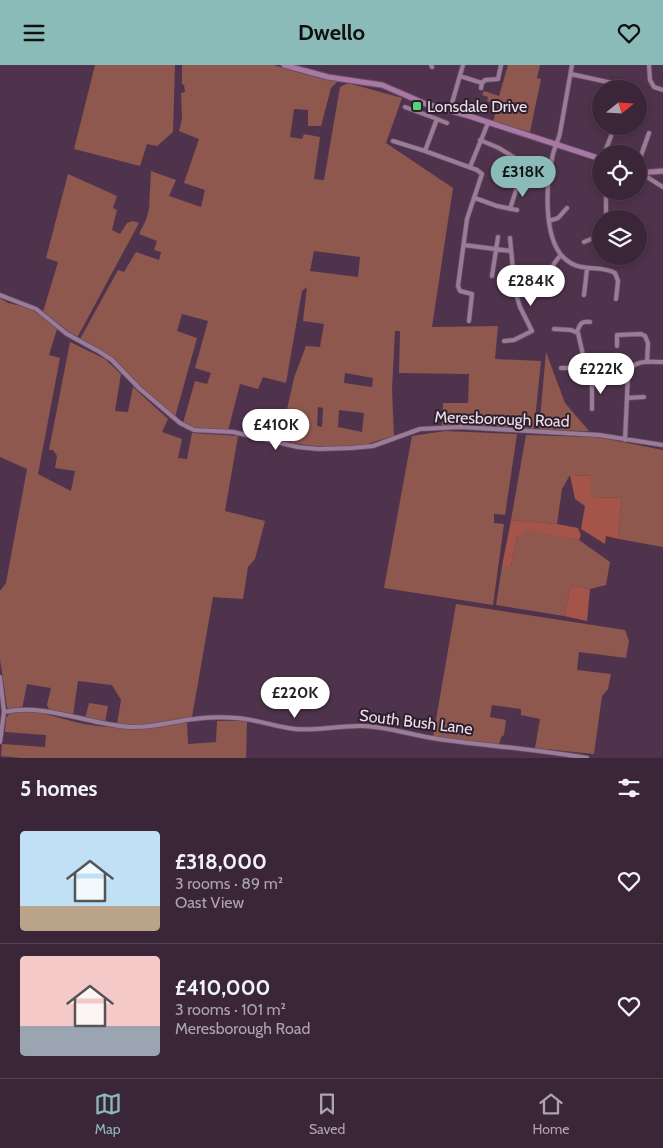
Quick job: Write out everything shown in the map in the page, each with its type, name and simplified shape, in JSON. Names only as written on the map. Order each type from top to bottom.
[{"type":"street","points":[[284,65],[328,77],[382,85],[416,101],[592,156]]},
{"type":"street","points":[[450,111],[463,65]]},
{"type":"street","points":[[481,88],[485,80],[498,79],[501,65]]},
{"type":"street","points":[[572,65],[560,136],[552,158],[549,176],[549,221],[553,239],[561,255],[572,264],[586,269],[607,270],[615,273],[618,281],[616,299]]},
{"type":"street","points":[[649,65],[650,80],[654,87],[663,90]]},
{"type":"street","points":[[571,74],[598,80]]},
{"type":"street","points":[[460,76],[482,83]]},
{"type":"street","points":[[405,107],[446,123]]},
{"type":"street","points":[[425,151],[437,119]]},
{"type":"street","points":[[470,167],[488,123]]},
{"type":"street","points":[[645,145],[649,133]]},
{"type":"street","points":[[480,140],[515,158]]},
{"type":"street","points":[[393,141],[470,167],[482,174],[467,219],[458,288],[460,291],[472,294],[469,321]]},
{"type":"street","points":[[647,172],[663,171]]},
{"type":"street","points":[[648,177],[663,187]]},
{"type":"street","points":[[510,209],[519,181]]},
{"type":"street","points":[[475,198],[517,210]]},
{"type":"street","points":[[549,221],[558,218],[567,208]]},
{"type":"street","points":[[492,276],[498,237]]},
{"type":"street","points":[[504,341],[514,340],[532,331],[520,307],[515,291],[510,238]]},
{"type":"street","points":[[584,242],[592,239]]},
{"type":"street","points":[[464,245],[511,251]]},
{"type":"street","points":[[555,290],[550,279],[550,271],[561,255]]},
{"type":"street","points":[[584,295],[586,269]]},
{"type":"street","name":"Meresborough Road","points":[[0,295],[36,309],[67,334],[106,356],[139,388],[180,423],[194,430],[233,432],[298,447],[318,449],[351,449],[373,446],[420,429],[442,427],[476,427],[599,435],[663,445]]},
{"type":"street","points":[[590,322],[584,321],[580,324],[577,332],[586,362],[592,371],[592,409]]},
{"type":"street","points":[[554,329],[577,332]]},
{"type":"street","points":[[617,346],[617,335],[645,336],[648,343],[647,362]]},
{"type":"street","points":[[561,368],[575,368],[586,362]]},
{"type":"street","points":[[625,440],[628,371],[639,363],[663,362]]},
{"type":"street","points":[[592,380],[628,381]]},
{"type":"street","points":[[627,398],[644,397]]},
{"type":"street","points":[[0,677],[4,712],[0,742]]},
{"type":"street","name":"South Bush Lane","points":[[4,712],[27,710],[54,712],[96,723],[133,727],[149,727],[216,717],[253,720],[294,729],[362,726],[395,729],[443,740],[587,758]]},
{"type":"shaded area","points":[[95,65],[175,65],[173,132],[157,146],[147,144],[140,166],[74,149]]},
{"type":"shaded area","points":[[182,65],[274,65],[338,81],[331,88],[321,126],[308,126],[308,110],[294,109],[290,137],[302,139],[304,134],[320,137],[314,179],[324,180],[340,87],[348,83],[402,98],[386,143],[453,188],[432,327],[498,326],[495,359],[541,361],[534,429],[442,425],[443,403],[468,403],[469,374],[399,373],[400,331],[395,331],[392,390],[394,436],[360,446],[314,446],[280,441],[294,378],[306,346],[320,347],[324,324],[303,321],[307,287],[302,291],[286,383],[263,377],[258,389],[240,384],[228,431],[196,429],[183,423],[195,381],[207,384],[211,373],[195,368],[208,321],[182,314],[177,331],[197,338],[175,417],[134,382],[113,358],[80,339],[118,270],[124,272],[136,252],[159,260],[161,252],[154,250],[157,241],[139,234],[149,209],[151,171],[176,180],[169,196],[201,207],[205,190],[184,183],[199,139],[179,131],[182,119],[181,93],[185,92],[184,85],[182,84]],"holes":[[[314,251],[360,257],[358,277],[310,271]],[[345,373],[373,378],[372,387],[344,383]],[[318,407],[323,408],[322,427],[317,426]],[[339,410],[364,413],[362,432],[338,427]]]},
{"type":"shaded area","points":[[508,65],[540,65],[537,78],[541,79],[530,132],[493,122],[498,105],[487,101],[488,97],[482,95],[484,91],[499,96]]},
{"type":"shaded area","points":[[68,174],[117,196],[113,208],[117,210],[112,230],[120,234],[127,223],[133,221],[139,223],[77,338],[43,312],[58,262],[46,258]]},
{"type":"shaded area","points":[[0,298],[8,303],[30,308],[57,329],[49,355],[60,358],[38,474],[71,491],[75,471],[55,468],[57,456],[53,450],[49,450],[70,342],[105,359],[121,374],[115,411],[128,412],[133,387],[168,419],[162,432],[182,439],[178,458],[187,459],[192,433],[238,436],[225,511],[265,521],[255,559],[248,567],[243,599],[213,597],[192,717],[149,726],[117,724],[121,700],[112,685],[78,681],[73,715],[50,711],[47,705],[51,688],[27,684],[22,709],[9,710],[7,707],[0,659],[0,591],[6,583],[27,469],[0,457]]},
{"type":"shaded area","points":[[546,352],[565,403],[589,431],[539,430]]},
{"type":"shaded area","points":[[445,431],[517,434],[505,515],[494,514],[494,523],[504,524],[493,605],[384,588],[412,436]]},
{"type":"shaded area","points":[[526,435],[597,437],[663,450],[663,547],[624,540],[618,533],[622,498],[589,497],[592,476],[570,475],[562,489],[557,524],[511,520]]},
{"type":"shaded area","points":[[570,475],[592,476],[590,497],[622,498],[618,533],[624,540],[606,536],[605,544],[581,529],[585,506],[575,499]]},
{"type":"shaded area","points":[[511,520],[578,528],[581,535],[579,540],[526,530],[517,537],[511,566],[502,566]]},
{"type":"shaded area","points":[[526,529],[579,540],[610,562],[606,585],[590,589],[571,585],[564,616],[496,605],[502,566],[511,566],[517,537]]},
{"type":"shaded area","points":[[571,585],[590,589],[587,621],[564,616]]},
{"type":"shaded area","points":[[456,604],[625,630],[629,641],[626,658],[579,652],[577,670],[611,674],[608,689],[602,696],[594,754],[535,748],[540,719],[521,715],[521,709],[492,705],[490,717],[506,720],[504,735],[501,737],[499,745],[433,737]]},
{"type":"shaded area","points":[[89,703],[108,706],[105,723],[85,719]]},
{"type":"shaded area","points":[[30,711],[103,727],[127,728],[187,721],[188,744],[216,742],[217,721],[247,721],[246,758],[22,758],[1,756],[2,744],[45,747],[46,735],[5,732],[6,718],[10,713]]},
{"type":"place","name":"Lonsdale Drive","points":[[417,106]]}]
